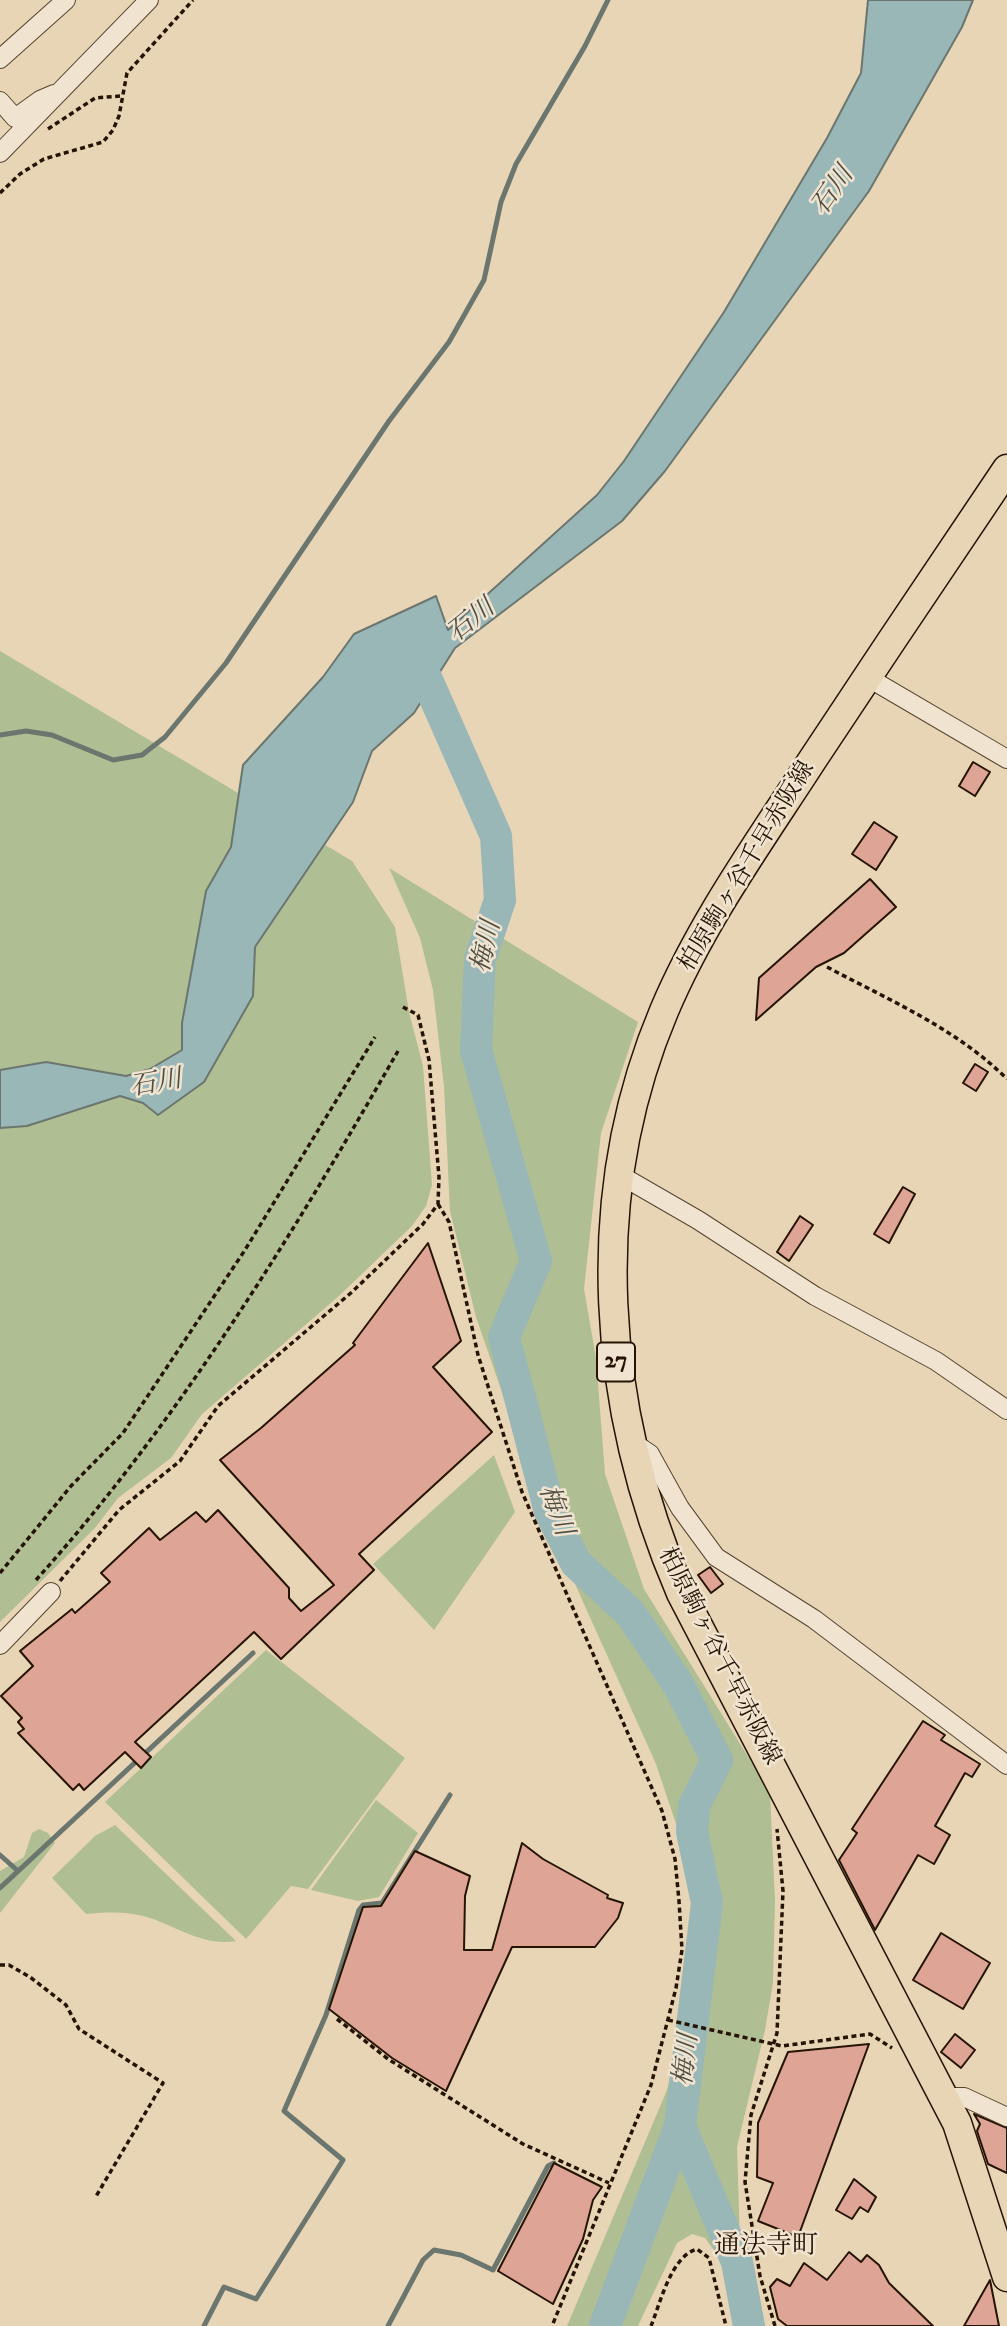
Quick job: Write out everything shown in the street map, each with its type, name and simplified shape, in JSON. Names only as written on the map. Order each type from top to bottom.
[{"type":"main road","name":"柏原駒ヶ谷千早赤阪線","points":[[1007,469],[739,873],[682,972],[663,1013],[642,1076],[620,1175],[612,1245],[612,1322],[617,1372],[630,1441],[654,1527],[681,1593],[957,2123],[1007,2277]]},
{"type":"street","points":[[0,59],[66,0]]},
{"type":"street","points":[[0,153],[149,0]]},
{"type":"street","points":[[0,101],[15,118],[40,100],[64,90]]},
{"type":"street","points":[[867,677],[1007,760]]},
{"type":"street","points":[[620,1175],[698,1220],[815,1296],[936,1361],[1007,1410]]},
{"type":"street","points":[[630,1441],[650,1454],[680,1508],[716,1558],[814,1619],[1007,1765]]},
{"type":"street","points":[[0,1644],[51,1592]]},
{"type":"street","points":[[944,2097],[964,2096],[1007,2117]]},
{"type":"path","points":[[0,193],[20,174],[44,159],[103,142],[113,130],[119,116],[120,96],[127,73],[193,0]]},
{"type":"path","points":[[19,136],[26,140],[95,98],[120,96]]},
{"type":"path","points":[[827,967],[969,1046],[1007,1079]]},
{"type":"path","points":[[401,1006],[418,1015],[429,1060],[439,1177],[438,1204],[449,1222],[478,1355],[522,1492],[662,1811],[675,1859],[682,1950],[651,2085],[552,2326]]},
{"type":"path","points":[[0,1573],[71,1486],[123,1433],[245,1250],[376,1037]]},
{"type":"path","points":[[34,1583],[76,1536],[167,1418],[257,1284],[347,1141],[398,1051]]},
{"type":"path","points":[[51,1592],[119,1510],[180,1461],[218,1406],[352,1292],[423,1224],[438,1204]]},
{"type":"path","points":[[775,2326],[760,2276],[745,2182],[751,2115],[773,2044],[780,1983],[783,1904],[776,1822]]},
{"type":"path","points":[[0,1965],[9,1965],[30,1978],[66,2005],[79,2029],[163,2082],[95,2198]]},
{"type":"path","points":[[337,2019],[387,2059],[523,2144],[609,2183]]},
{"type":"path","points":[[668,2020],[782,2046],[870,2034],[911,2060],[926,2061]]},
{"type":"path","points":[[651,2326],[674,2272],[687,2253],[697,2249],[709,2258],[726,2326]]},
{"type":"green space","points":[[0,651],[352,861],[395,927],[409,1012],[423,1066],[432,1185],[426,1206],[412,1226],[340,1295],[202,1414],[171,1458],[118,1498],[95,1528],[0,1622]]},
{"type":"green space","points":[[389,868],[638,1022],[601,1133],[584,1289],[596,1358],[605,1474],[644,1589],[770,1792],[775,1901],[773,1983],[765,2030],[737,2147],[740,2243],[721,2260],[705,2238],[692,2234],[677,2243],[638,2326],[567,2326],[667,2090],[689,1994],[696,1932],[693,1875],[656,1764],[521,1464],[506,1404],[476,1317],[450,1211],[444,1087],[433,990],[420,938]]},
{"type":"green space","points":[[494,1455],[515,1512],[434,1630],[373,1564]]},
{"type":"green space","points":[[266,1650],[405,1758],[308,1889],[291,1886],[246,1939],[105,1802]]},
{"type":"green space","points":[[376,1800],[418,1833],[379,1897],[358,1901],[311,1890]]},
{"type":"green space","points":[[115,1825],[236,1941],[201,1938],[139,1915],[116,1912],[86,1914],[52,1878],[95,1836]]},
{"type":"green space","points":[[39,1829],[48,1833],[55,1843],[0,1913],[0,1871],[24,1857],[32,1833]]},
{"type":"water","name":"石川","points":[[868,0],[973,0],[962,27],[869,191],[665,471],[622,521],[455,648],[414,713],[372,751],[353,802],[255,947],[253,996],[204,1082],[158,1115],[143,1103],[120,1096],[27,1126],[0,1128],[0,1070],[46,1062],[126,1076],[150,1069],[182,1050],[182,1023],[206,891],[231,847],[243,765],[323,677],[354,634],[436,596],[448,630],[597,495],[624,461],[724,312],[827,138],[861,73]]},
{"type":"building","points":[[973,762],[990,772],[975,796],[959,786]]},
{"type":"building","points":[[874,822],[897,837],[876,870],[852,854]]},
{"type":"building","points":[[870,879],[896,907],[844,953],[816,967],[756,1020],[759,978]]},
{"type":"building","points":[[975,1064],[988,1072],[976,1091],[963,1083]]},
{"type":"building","points":[[903,1187],[915,1194],[889,1243],[874,1234]]},
{"type":"building","points":[[800,1216],[813,1225],[789,1261],[777,1252]]},
{"type":"building","points":[[428,1243],[461,1341],[433,1367],[492,1432],[359,1554],[374,1570],[281,1659],[254,1632],[135,1742],[151,1757],[141,1768],[125,1752],[84,1790],[79,1784],[73,1790],[18,1733],[24,1729],[18,1722],[22,1718],[1,1696],[33,1666],[20,1651],[72,1609],[75,1613],[110,1582],[101,1573],[149,1528],[160,1540],[196,1512],[206,1522],[218,1510],[289,1588],[289,1598],[301,1611],[334,1585],[220,1460],[261,1428],[355,1345],[353,1343]]},
{"type":"building","points":[[710,1567],[723,1584],[711,1593],[698,1575]]},
{"type":"building","points":[[923,1721],[945,1735],[941,1740],[980,1764],[972,1777],[965,1773],[935,1826],[950,1835],[934,1864],[918,1855],[875,1930],[839,1860],[857,1833],[852,1829]]},
{"type":"building","points":[[522,1843],[543,1859],[608,1895],[607,1898],[623,1903],[618,1918],[595,1947],[512,1947],[446,2091],[392,2058],[329,2009],[363,1907],[381,1906],[415,1851],[470,1876],[465,1896],[464,1950],[492,1950]]},
{"type":"building","points":[[941,1933],[990,1963],[963,2009],[913,1980]]},
{"type":"building","points":[[955,2034],[975,2050],[961,2068],[941,2052]]},
{"type":"building","points":[[869,2044],[798,2237],[758,2221],[773,2183],[757,2177],[758,2123],[788,2052]]},
{"type":"building","points":[[974,2114],[1007,2128],[1007,2173],[988,2164],[977,2131],[980,2124]]},
{"type":"building","points":[[554,2163],[602,2187],[593,2200],[583,2239],[553,2304],[498,2271]]},
{"type":"building","points":[[854,2179],[876,2197],[868,2212],[860,2207],[852,2219],[836,2210]]},
{"type":"building","points":[[849,2252],[861,2262],[867,2255],[879,2265],[889,2283],[933,2326],[787,2326],[778,2319],[770,2287],[777,2279],[790,2286],[804,2263],[827,2280]]},
{"type":"building","points":[[990,2280],[999,2326],[964,2326]]},
{"type":"waterway","points":[[0,735],[26,731],[52,735],[113,760],[142,755],[165,737],[226,663],[389,421],[449,342],[484,280],[501,202],[516,164],[585,46],[608,0]]},
{"type":"waterway","name":"梅川","points":[[420,664],[496,836],[500,900],[480,959],[476,1050],[536,1261],[504,1337],[550,1512],[576,1563],[630,1613],[678,1684],[717,1760],[694,1806],[692,1832],[707,1903],[680,2126],[605,2326]]},
{"type":"waterway","points":[[0,1888],[253,1653]]},
{"type":"waterway","points":[[204,2326],[224,2287],[256,2299],[343,2160],[284,2111],[326,2015],[359,1910],[363,1905],[382,1903],[450,1795]]},
{"type":"waterway","points":[[0,1855],[18,1871]]},
{"type":"waterway","points":[[680,2126],[737,2262],[749,2326]]},
{"type":"waterway","points":[[388,2326],[423,2260],[434,2250],[461,2255],[493,2270],[548,2166],[554,2163]]},
{"type":"district","name":"通法寺町","points":[[766,2248]]}]
